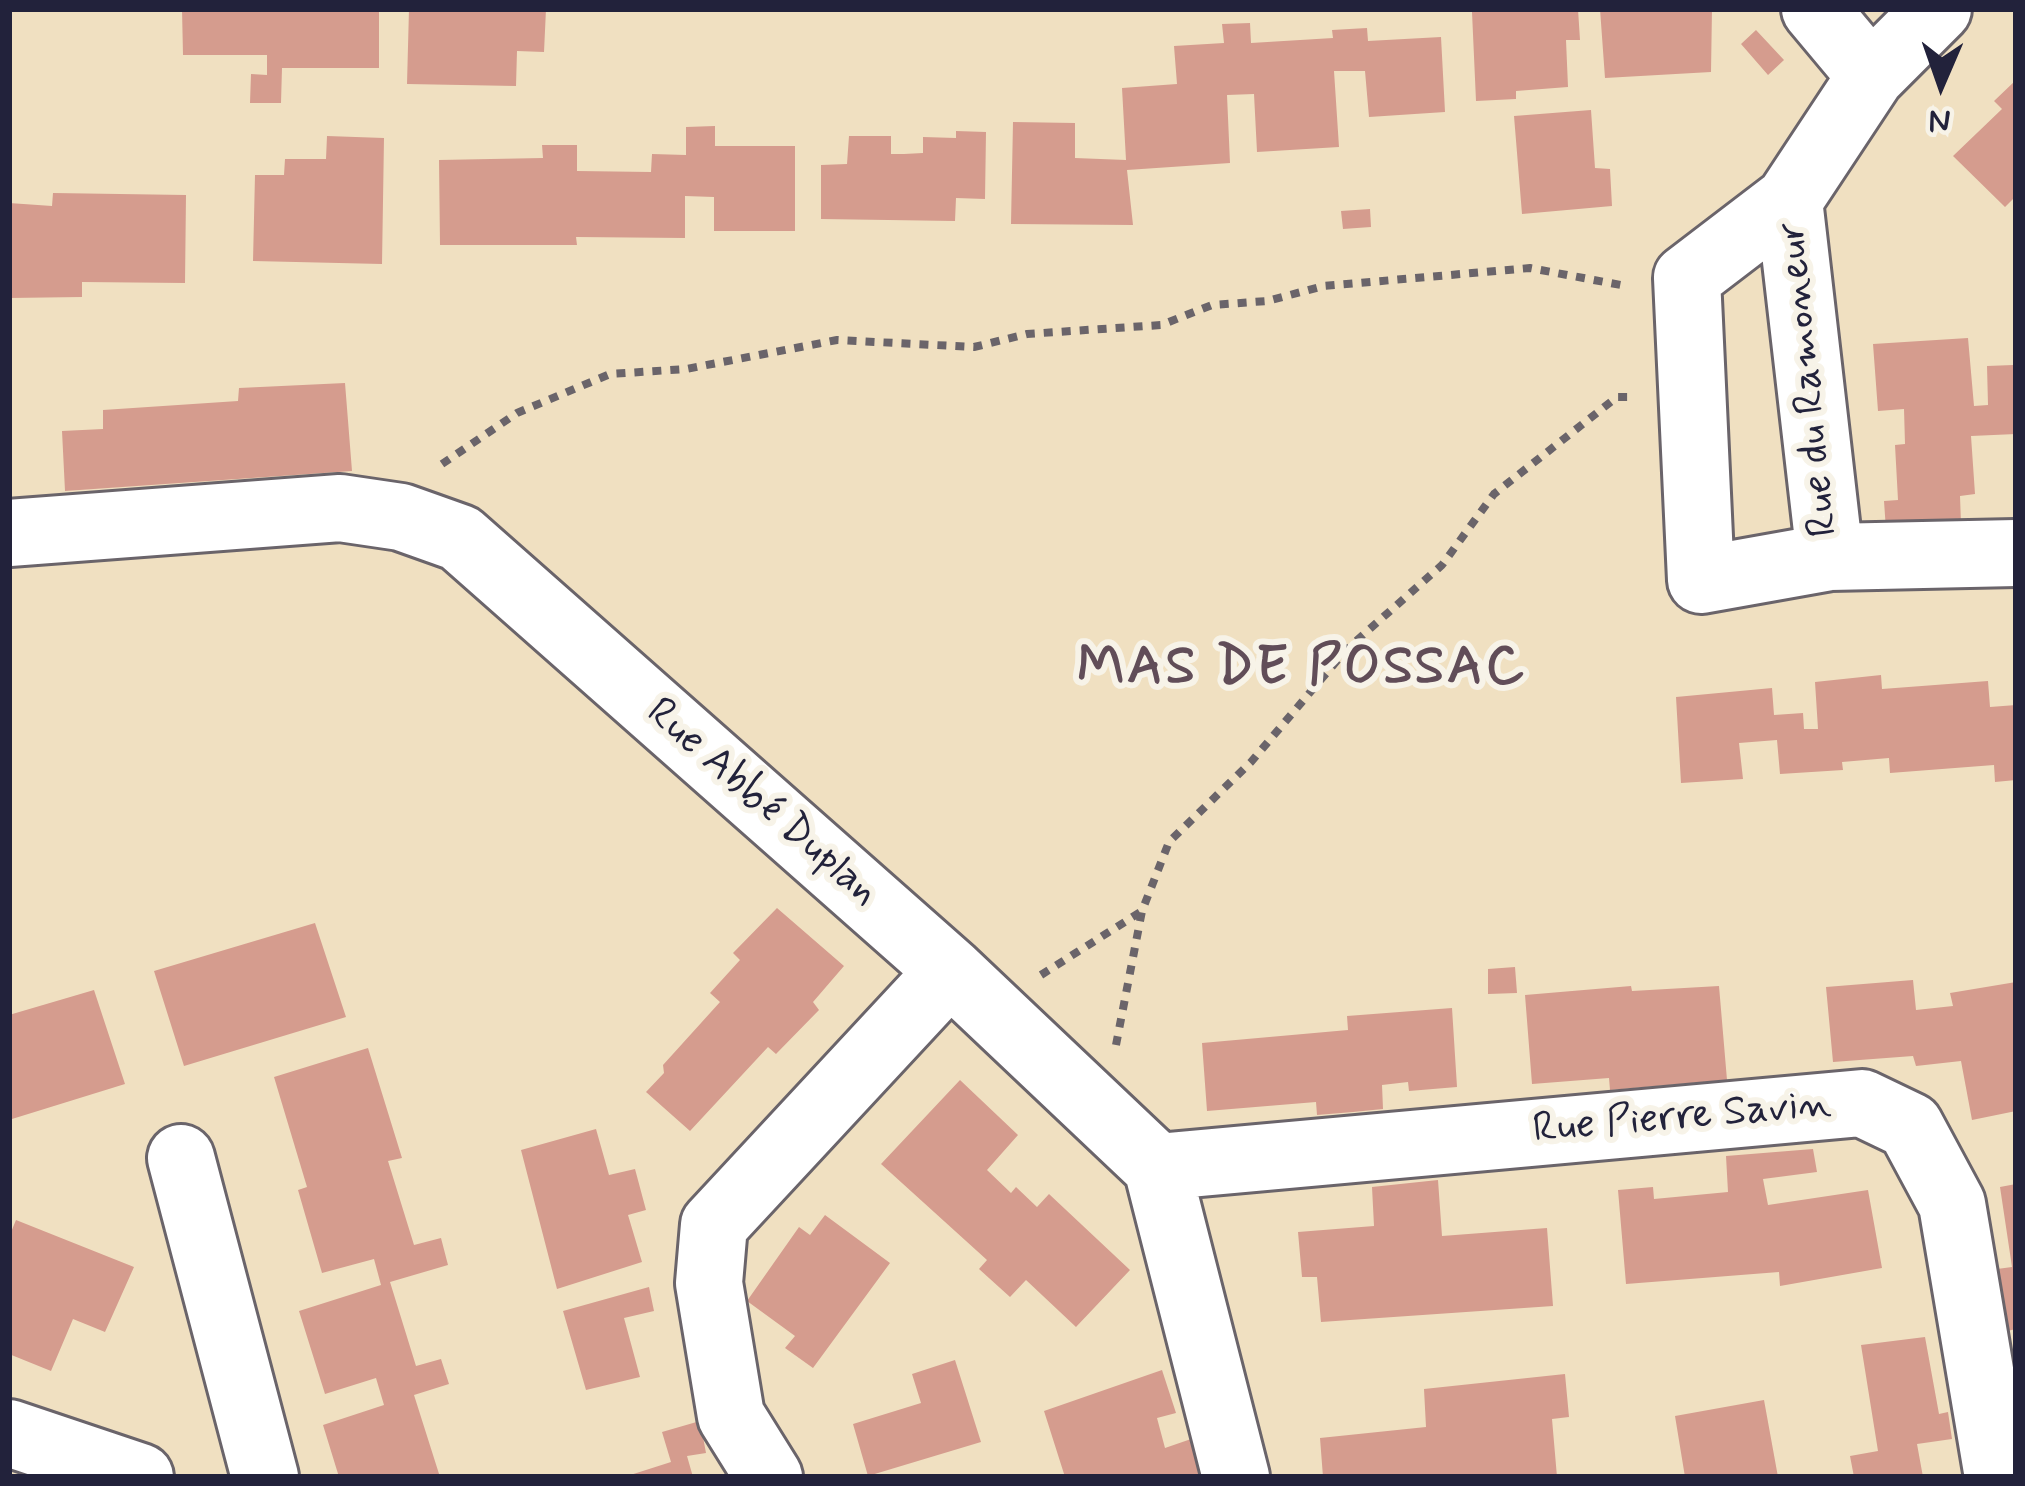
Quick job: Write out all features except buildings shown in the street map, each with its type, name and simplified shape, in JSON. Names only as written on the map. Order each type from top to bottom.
[{"type":"street","points":[[1815,9],[1871,76]]},
{"type":"street","name":"Rue du Ramoneur","points":[[1938,9],[1871,76],[1790,200],[1687,278],[1701,580],[1830,557],[2016,554]]},
{"type":"street","name":"Rue du Ramoneur","points":[[1790,200],[1830,557]]},
{"type":"street","name":"Rue Abbé Duplan","points":[[9,533],[340,508],[401,517],[460,538],[969,989],[1157,1167]]},
{"type":"street","points":[[769,1477],[731,1416],[709,1283],[715,1225],[969,989]]},
{"type":"street","name":"Rue Pierre Savin","points":[[1157,1167],[1862,1103],[1910,1126],[1952,1204],[1997,1477]]},
{"type":"street","points":[[181,1158],[265,1477]]},
{"type":"street","points":[[1157,1167],[1236,1477]]},
{"type":"street","points":[[9,1433],[140,1477]]},
{"type":"path","points":[[401,517],[439,466],[517,413],[610,374],[686,369],[836,340],[974,347],[1027,334],[1161,325],[1212,305],[1267,301],[1324,286],[1530,268],[1642,288],[1691,274]]},
{"type":"path","points":[[1097,1110],[1130,994],[1142,911],[1169,842],[1251,762],[1346,650],[1442,565],[1493,494],[1617,397],[1692,398]]},
{"type":"path","points":[[969,989],[1142,911]]},
{"type":"district","name":"MAS DE POSSAC","points":[[1302,671]]}]
